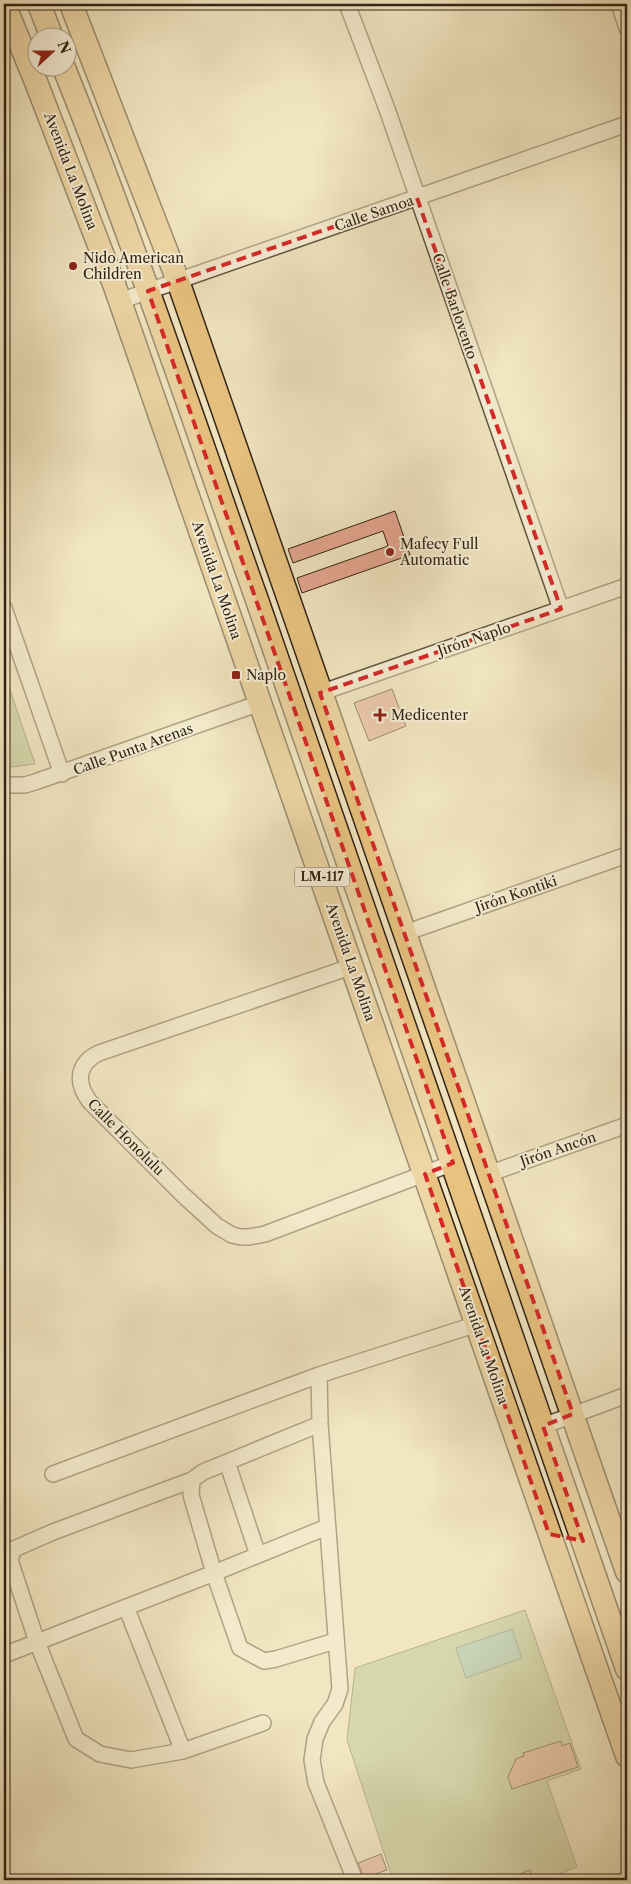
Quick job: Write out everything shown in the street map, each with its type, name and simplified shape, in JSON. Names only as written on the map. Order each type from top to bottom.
[{"type":"main road","name":"Avenida La Molina","points":[[4,4],[120,301],[627,1756]]},
{"type":"main road","points":[[39,4],[48,28]]},
{"type":"main road","points":[[71,4],[178,281],[627,1572]]},
{"type":"main road","name":"LM-117","points":[[68,78],[148,291],[298,715],[627,1665]]},
{"type":"main road","points":[[549,1534],[583,1541]]},
{"type":"street","name":"Calle Barlovento","points":[[347,4],[387,109],[561,609]]},
{"type":"street","points":[[619,4],[627,28]]},
{"type":"street","name":"Calle Samoa","points":[[120,301],[627,124]]},
{"type":"street","name":"Jirón Naplo","points":[[320,693],[627,586]]},
{"type":"street","points":[[4,608],[62,774]]},
{"type":"street","name":"Calle Punta Arenas","points":[[4,785],[25,785],[62,774],[260,703]]},
{"type":"street","name":"Jirón Kontiki","points":[[405,933],[627,855]]},
{"type":"street","name":"Calle Honolulu","points":[[353,966],[98,1053],[92,1056],[82,1068],[80,1082],[85,1095],[183,1195],[217,1226],[232,1235],[257,1236],[453,1163]]},
{"type":"street","name":"Jirón Ancón","points":[[488,1174],[627,1125]]},
{"type":"street","points":[[53,1474],[319,1375],[477,1324]]},
{"type":"street","points":[[319,1375],[320,1424],[340,1689],[335,1704],[322,1722],[315,1739],[312,1760],[316,1783],[355,1880]]},
{"type":"street","points":[[543,1426],[627,1395]]},
{"type":"street","points":[[263,1723],[182,1751],[131,1760],[100,1754],[76,1739],[36,1642],[10,1560],[14,1549],[53,1532],[192,1480],[203,1472],[320,1424]]},
{"type":"street","points":[[227,1462],[258,1555]]},
{"type":"street","points":[[192,1480],[191,1495],[214,1573],[240,1648],[264,1661],[335,1642]]},
{"type":"street","points":[[4,1655],[327,1527]]},
{"type":"street","points":[[126,1607],[182,1751]]},
{"type":"highlighted area","points":[[417,198],[561,609],[320,693],[573,1414],[543,1426],[583,1541],[549,1534],[425,1174],[453,1163],[148,291]]},
{"type":"green space","points":[[4,672],[35,764],[4,768]]},
{"type":"green space","points":[[525,1610],[581,1769],[547,1781],[577,1867],[551,1877],[551,1880],[393,1880],[347,1740],[355,1668]]},
{"type":"shaded area","points":[[512,1629],[522,1658],[466,1678],[456,1648]]},
{"type":"building","name":"Mafecy Full Automatic","points":[[395,511],[410,555],[302,593],[297,578],[388,546],[383,531],[293,563],[288,549]]},
{"type":"building","name":"Medicenter","points":[[392,689],[406,726],[369,741],[354,703]]},
{"type":"building","points":[[561,1741],[562,1746],[570,1743],[578,1767],[512,1789],[508,1777],[516,1759],[524,1756],[523,1753]]},
{"type":"building","points":[[381,1854],[387,1870],[364,1878],[358,1863]]},
{"type":"building","points":[[530,1870],[533,1880],[517,1880],[515,1876]]},
{"type":"place","name":"Nido American Children","points":[[73,266]]},
{"type":"place","name":"Mafecy Full Automatic","points":[[390,552]]},
{"type":"place","name":"Naplo","points":[[236,675]]},
{"type":"place","name":"Medicenter","points":[[380,715]]}]
